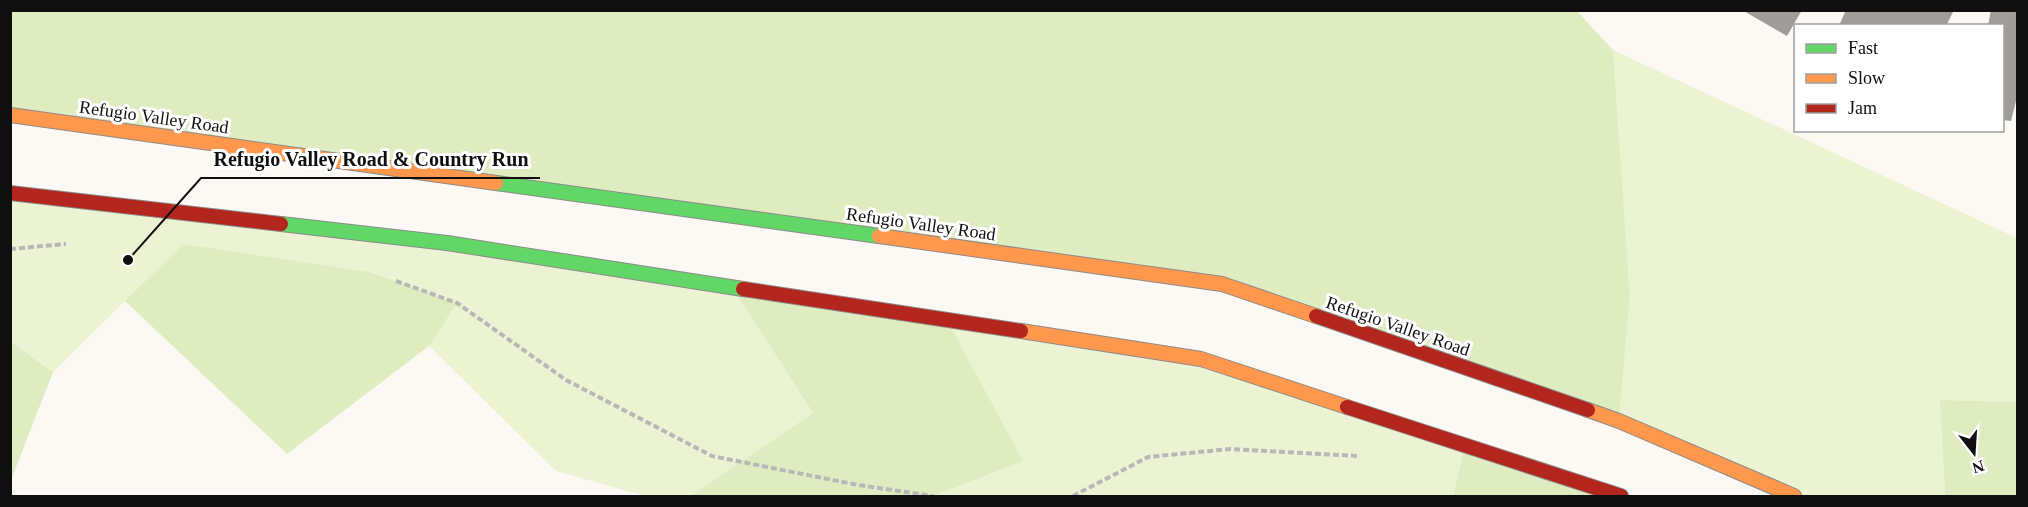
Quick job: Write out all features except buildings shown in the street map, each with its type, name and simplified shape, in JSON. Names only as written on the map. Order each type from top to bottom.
[{"type":"street","name":"Refugio Valley Road","points":[[10,115],[1222,284],[1618,422],[1794,496]]},
{"type":"street","points":[[10,193],[447,243],[1201,358],[1620,496]]},
{"type":"path","points":[[10,249],[67,243]]},
{"type":"path","points":[[391,280],[457,303],[566,380],[712,456],[858,485],[933,496]]},
{"type":"path","points":[[1073,496],[1148,457],[1230,448],[1368,457]]},
{"type":"green space","points":[[11,11],[1577,11],[1613,50],[1630,296],[1619,421],[1222,284],[11,115]]},
{"type":"green space","points":[[1613,50],[2017,238],[2017,402],[1940,400],[1945,496],[1794,496],[1619,421],[1630,296]]},
{"type":"green space","points":[[11,193],[732,287],[813,413],[690,496],[645,496],[556,471],[429,346],[456,303],[183,244],[53,372],[11,342]]},
{"type":"green space","points":[[183,244],[369,272],[457,303],[429,346],[287,454],[125,301]]},
{"type":"green space","points":[[732,287],[947,320],[1023,461],[933,496],[690,496],[813,413]]},
{"type":"green space","points":[[947,320],[1201,359],[1465,445],[1453,496],[933,496],[1022,461]]},
{"type":"green space","points":[[11,342],[53,372],[11,480]]},
{"type":"green space","points":[[1940,400],[2017,402],[2017,496],[1945,496]]},
{"type":"green space","points":[[1465,445],[1621,496],[1453,496]]},
{"type":"traffic: fast","points":[[496,183],[879,236]]},
{"type":"traffic: fast","points":[[281,224],[447,243],[743,289]]},
{"type":"traffic: slow","points":[[10,115],[496,183]]},
{"type":"traffic: slow","points":[[879,236],[1222,284],[1316,316]]},
{"type":"traffic: slow","points":[[1021,331],[1201,359],[1347,407]]},
{"type":"traffic: slow","points":[[1588,410],[1794,496]]},
{"type":"traffic: jam","points":[[10,193],[281,224]]},
{"type":"traffic: jam","points":[[743,289],[1021,331]]},
{"type":"traffic: jam","points":[[1316,316],[1588,410]]},
{"type":"traffic: jam","points":[[1347,407],[1621,496]]},
{"type":"place","name":"Refugio Valley Road & Country Run","points":[[128,260]]}]
